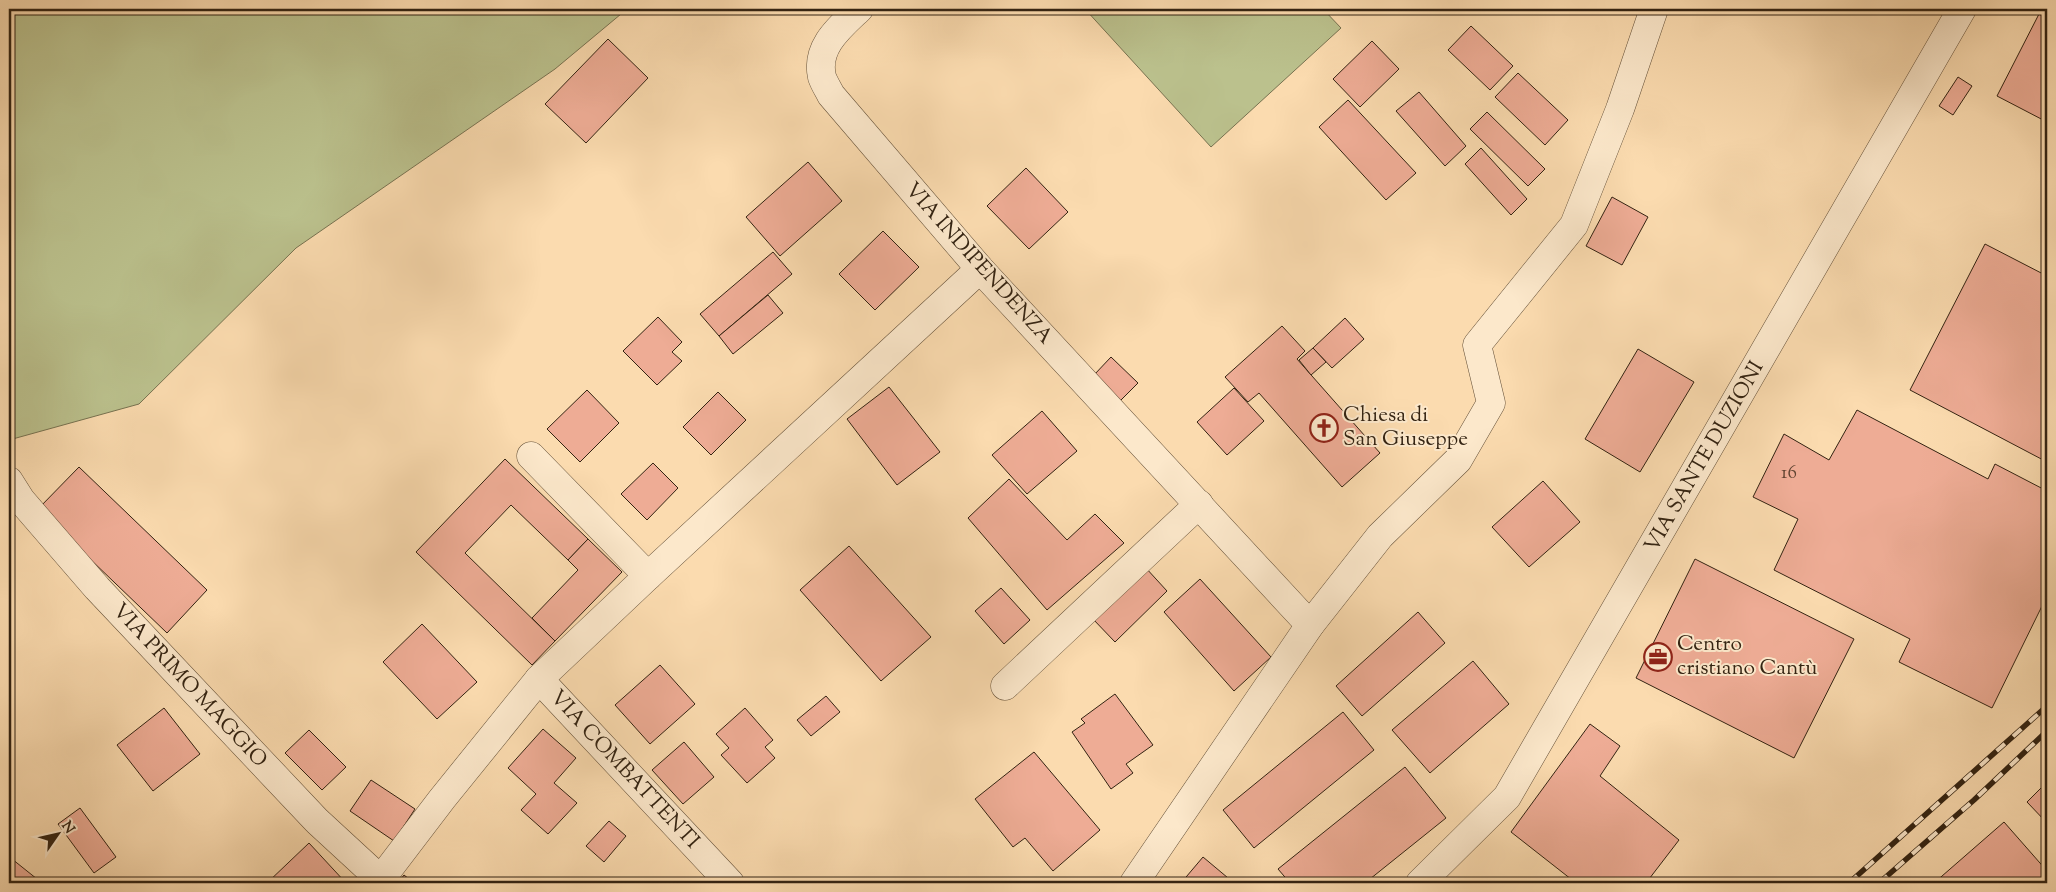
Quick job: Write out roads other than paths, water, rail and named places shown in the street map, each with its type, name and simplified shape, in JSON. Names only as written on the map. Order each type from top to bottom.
[{"type":"street","name":"VIA INDIPENDENZA","points":[[859,9],[826,43],[822,62],[822,78],[831,95],[980,269],[1310,624]]},
{"type":"street","points":[[1134,883],[1310,624],[1380,536],[1458,460],[1491,403],[1477,345],[1574,225],[1620,109],[1654,9]]},
{"type":"street","name":"VIA SANTE DUZIONI","points":[[1420,883],[1507,798],[1962,9]]},
{"type":"street","name":"VIA PRIMO MAGGIO","points":[[9,481],[21,500],[104,595],[317,820],[379,882],[442,798],[539,680],[648,576],[980,269]]},
{"type":"street","points":[[531,456],[648,576]]},
{"type":"street","points":[[1006,686],[1199,504]]},
{"type":"street","name":"VIA COMBATTENTI","points":[[539,680],[730,883]]},
{"type":"railway","points":[[1849,883],[2047,706]]},
{"type":"railway","points":[[1879,883],[1974,800],[2047,731]]},
{"type":"place","name":"Chiesa di San Giuseppe","points":[[1324,428]]},
{"type":"place","name":"Centro cristiano Cantù","points":[[1658,657]]}]
